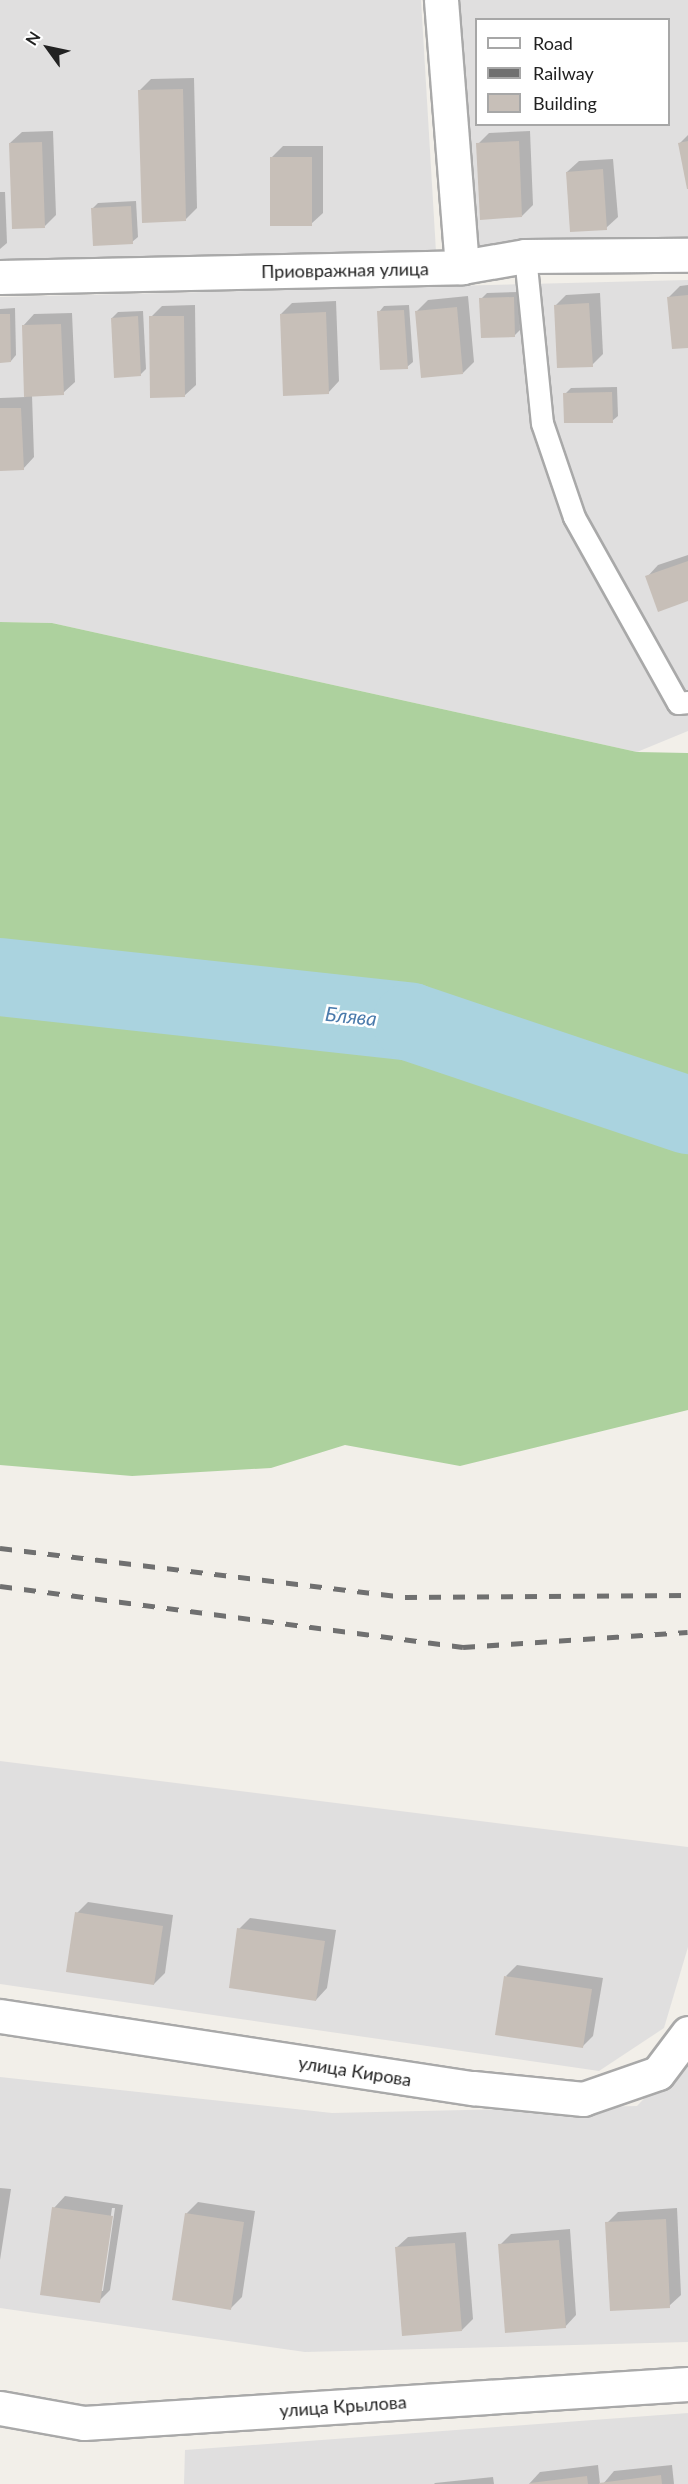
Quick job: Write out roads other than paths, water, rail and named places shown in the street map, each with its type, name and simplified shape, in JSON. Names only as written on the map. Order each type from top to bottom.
[{"type":"street","points":[[441,0],[462,267]]},
{"type":"street","name":"Приовражная улица","points":[[0,277],[462,267],[525,256],[688,255]]},
{"type":"street","name":"улица Кирова","points":[[0,2016],[473,2088],[583,2099],[658,2073],[688,2033]]},
{"type":"street","name":"улица Крылова","points":[[0,2408],[84,2423],[688,2384]]},
{"type":"lane","points":[[525,256],[542,423],[574,518],[678,703],[688,702]]},
{"type":"waterway","name":"Блява","points":[[0,977],[411,1022],[688,1115]]},
{"type":"railway","points":[[0,1548],[405,1597],[688,1595]]},
{"type":"railway","points":[[0,1586],[463,1647],[688,1632]]}]
